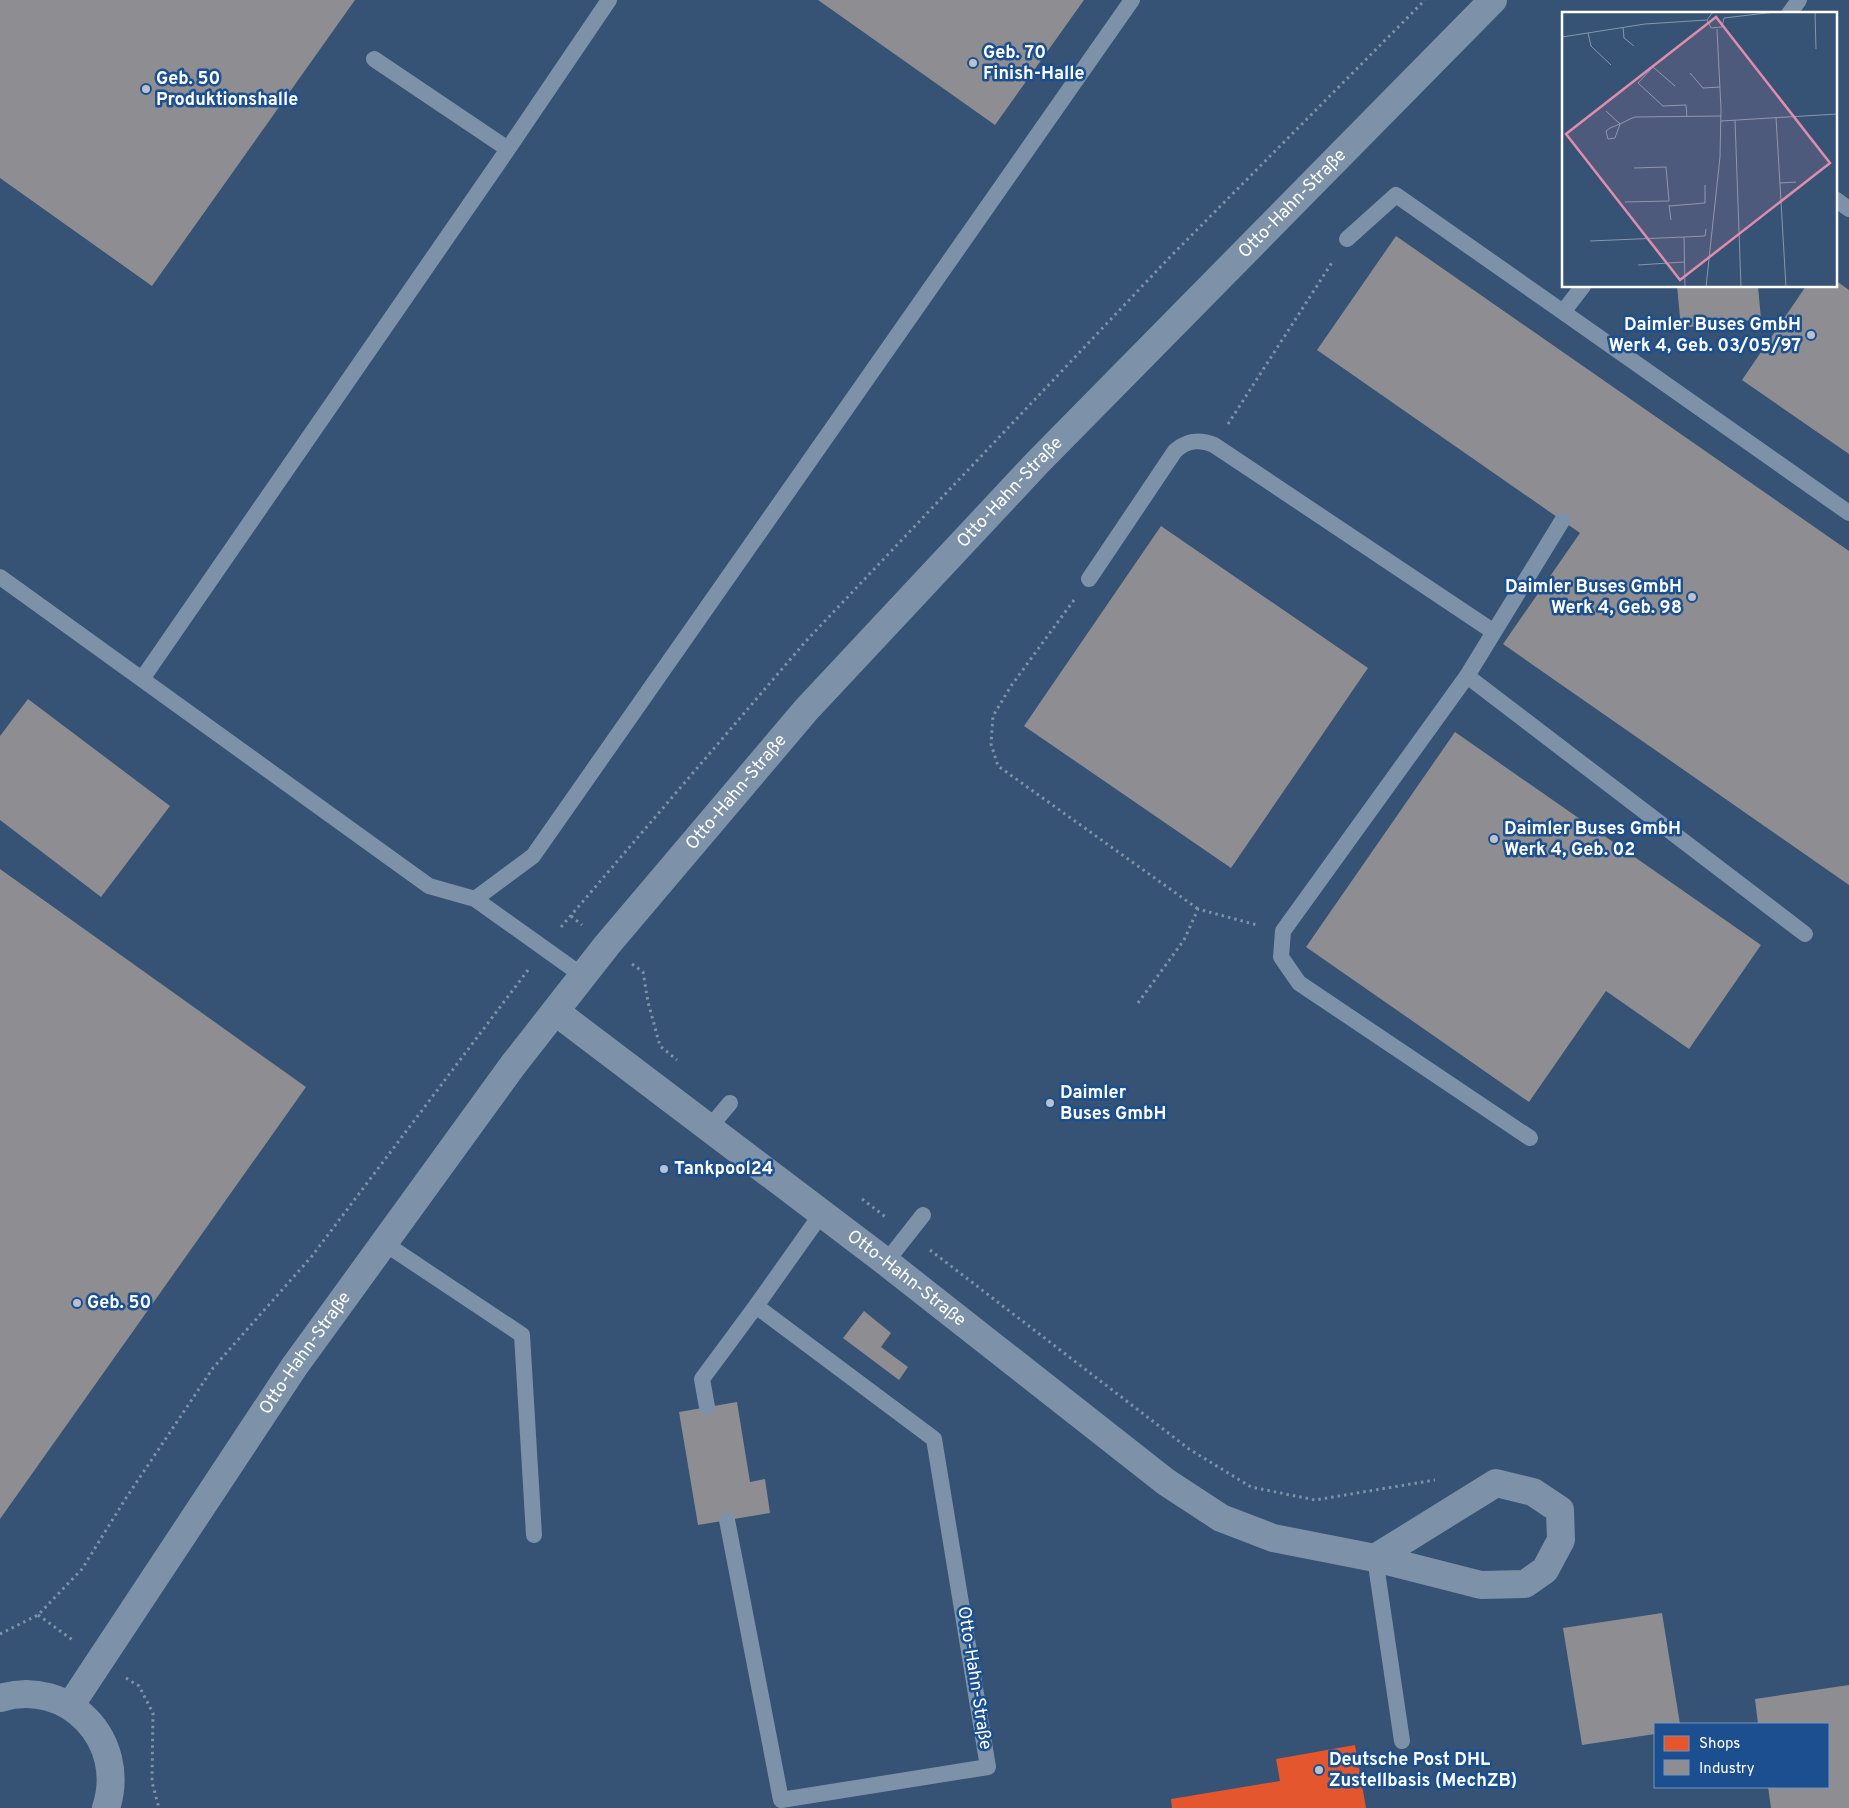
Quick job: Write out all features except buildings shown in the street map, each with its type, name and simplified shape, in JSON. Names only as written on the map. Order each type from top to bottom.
[{"type":"street","name":"Otto-Hahn-Straße","points":[[70,1706],[294,1367],[513,1065],[607,945],[806,710],[1023,477],[1493,0]]},
{"type":"street","name":"Otto-Hahn-Straße","points":[[556,1012],[886,1262],[1166,1482],[1221,1518],[1273,1538],[1375,1558],[1482,1585],[1525,1584],[1545,1570],[1561,1540],[1560,1510],[1533,1492],[1496,1483],[1375,1558]]},
{"type":"street","points":[[0,1698],[16,1694],[44,1695],[70,1706],[90,1722],[104,1743],[111,1768],[111,1793],[106,1808]]},
{"type":"lane","points":[[142,679],[609,0]]},
{"type":"lane","points":[[475,900],[533,856],[1132,0]]},
{"type":"lane","points":[[1790,12],[1799,0]]},
{"type":"lane","points":[[374,59],[508,149]]},
{"type":"lane","points":[[1347,239],[1396,195],[1849,513]]},
{"type":"lane","points":[[1836,200],[1849,208]]},
{"type":"lane","points":[[1564,312],[1582,288]]},
{"type":"lane","points":[[1090,579],[1175,451],[1183,444],[1203,441],[1214,445],[1494,632]]},
{"type":"lane","points":[[1530,1138],[1299,983],[1281,957],[1283,931],[1467,676],[1562,521]]},
{"type":"lane","points":[[0,577],[429,886],[475,900],[583,976]]},
{"type":"lane","points":[[1467,676],[1805,934]]},
{"type":"lane","points":[[710,1128],[730,1104]]},
{"type":"lane","points":[[707,1407],[702,1379],[822,1213]]},
{"type":"lane","points":[[886,1262],[923,1215]]},
{"type":"lane","points":[[384,1243],[522,1335],[534,1535]]},
{"type":"lane","name":"Otto-Hahn-Straße","points":[[727,1520],[782,1800],[988,1767],[934,1439],[756,1306]]},
{"type":"lane","points":[[1375,1558],[1402,1741]]},
{"type":"path","points":[[1214,445],[1347,239]]},
{"type":"path","points":[[1090,579],[1011,686],[993,716],[990,744],[998,766],[1198,909],[1283,931]]},
{"type":"path","points":[[1138,1003],[1184,940],[1198,909]]},
{"type":"path","points":[[571,916],[642,972],[660,1046],[681,1063]]},
{"type":"path","points":[[854,1194],[908,1233],[1189,1449],[1251,1487],[1315,1500],[1438,1480]]},
{"type":"path","points":[[38,1615],[139,1686],[154,1713],[152,1782],[159,1808]]},
{"type":"place","name":"Geb. 70 Finish-Halle","points":[[973,63]]},
{"type":"place","name":"Geb. 50 Produktionshalle","points":[[146,89]]},
{"type":"place","name":"Daimler Buses GmbH Werk 4, Geb. 03/05/97","points":[[1811,335]]},
{"type":"place","name":"Daimler Buses GmbH Werk 4, Geb. 98","points":[[1692,597]]},
{"type":"place","name":"Daimler Buses GmbH Werk 4, Geb. 02","points":[[1494,839]]},
{"type":"place","name":"Daimler Buses GmbH","points":[[1050,1103]]},
{"type":"place","name":"Tankpool24","points":[[664,1169]]},
{"type":"place","name":"Geb. 50","points":[[77,1303]]},
{"type":"place","name":"Deutsche Post DHL Zustellbasis (MechZB)","points":[[1319,1770]]}]
